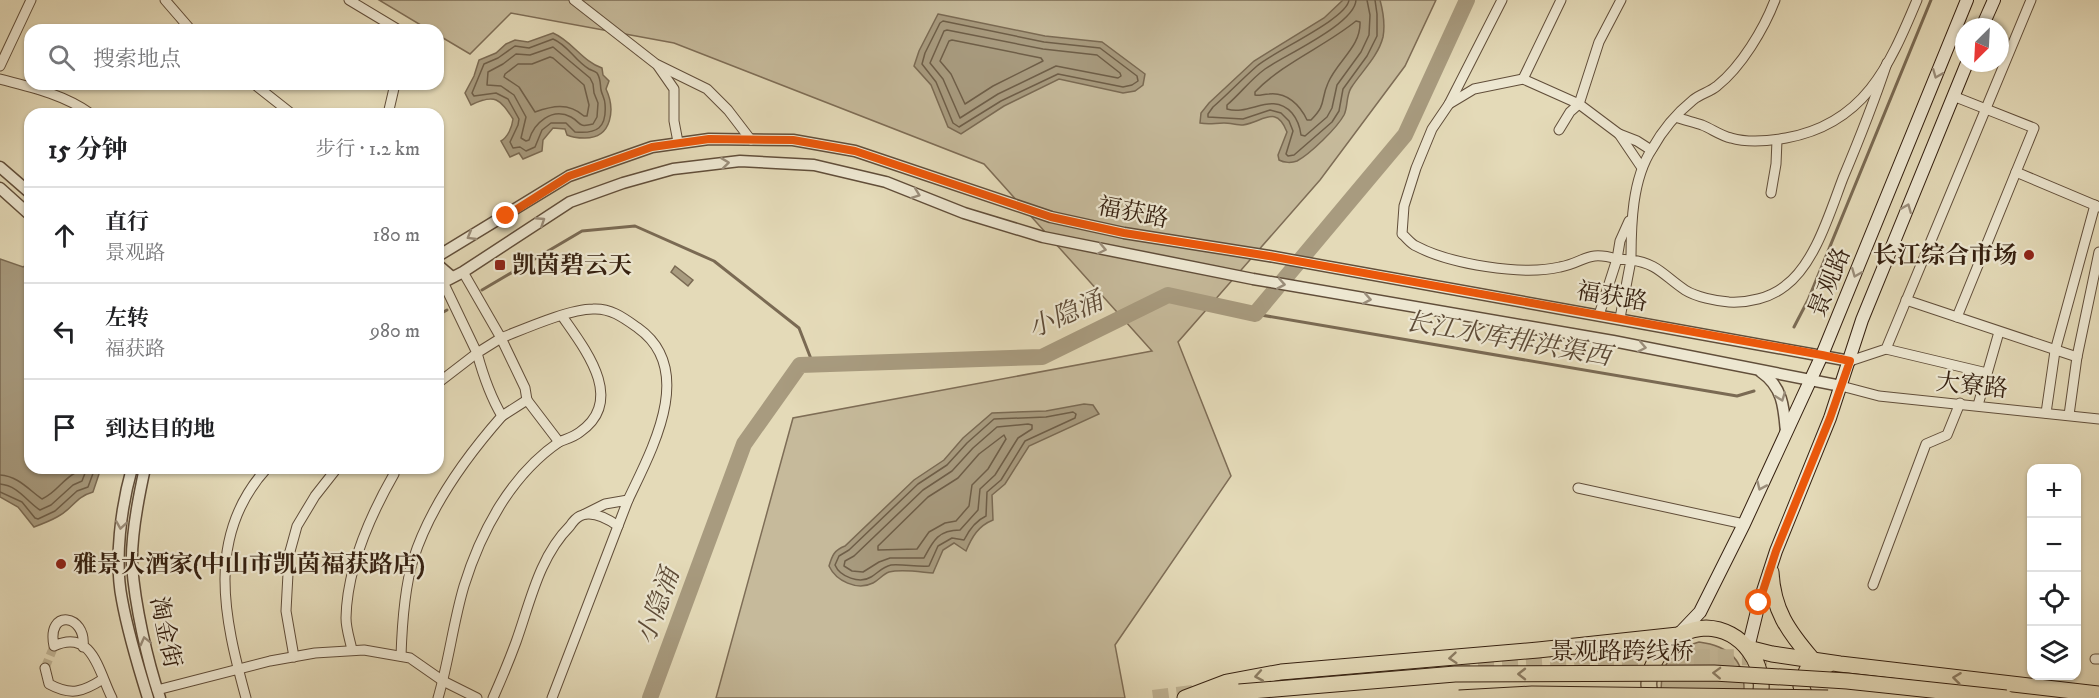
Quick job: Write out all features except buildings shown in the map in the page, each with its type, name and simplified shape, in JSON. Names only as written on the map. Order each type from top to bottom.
[{"type":"highway","points":[[1771,572],[1772,592],[1785,624],[1812,659]]},
{"type":"highway","points":[[1185,698],[1227,682],[1281,672],[1538,650],[1678,635],[1700,629],[1722,631],[1732,635],[1748,648],[1757,663],[1761,679],[1760,698]]},
{"type":"highway","points":[[1651,698],[1650,675],[1655,659],[1665,645],[1678,635]]},
{"type":"highway","points":[[1748,648],[1840,664],[2099,694]]},
{"type":"highway","points":[[1806,698],[1801,686],[1807,670],[1817,666],[1840,664]]},
{"type":"highway","name":"景观路跨线桥","points":[[1201,698],[1239,692],[1455,674],[1714,673],[1847,681],[2006,698]]},
{"type":"highway","name":"景观路跨线桥","points":[[1459,698],[1532,694],[1828,698]]},
{"type":"main road","name":"景观路","points":[[1678,635],[1700,612],[1744,524],[1822,355],[1968,0]]},
{"type":"main road","points":[[1986,18],[1994,0]]},
{"type":"main road","name":"景观路","points":[[1748,648],[1759,603],[1776,551],[1830,418],[1862,320],[1963,72]]},
{"type":"street","points":[[0,66],[31,0]]},
{"type":"street","points":[[165,0],[186,24]]},
{"type":"street","points":[[349,0],[389,24]]},
{"type":"street","points":[[574,0],[656,64],[707,89],[728,110],[751,140]]},
{"type":"street","points":[[1502,0],[1449,104],[1432,129],[1404,206],[1402,234],[1413,245],[1443,258],[1487,266],[1535,271],[1562,267],[1585,257],[1603,255],[1617,259],[1645,261],[1659,268],[1688,292],[1728,302],[1749,301],[1769,296],[1786,285],[1802,268],[1813,251],[1866,122],[1887,63],[1917,0]]},
{"type":"street","points":[[1523,79],[1561,0]]},
{"type":"street","points":[[1559,130],[1570,112],[1579,104],[1599,42],[1621,0]]},
{"type":"street","points":[[1599,315],[1617,259],[1620,241],[1631,216],[1642,168],[1651,150],[1676,117],[1694,100],[1717,86],[1745,56],[1771,13],[1775,0]]},
{"type":"street","points":[[1886,349],[2031,0]]},
{"type":"street","points":[[1676,117],[1731,138],[1757,141],[1798,136],[1822,128],[1847,114],[1863,100],[1887,63]]},
{"type":"street","points":[[656,64],[674,89],[674,121],[678,142]]},
{"type":"street","points":[[0,79],[24,86]]},
{"type":"street","points":[[1449,104],[1474,89],[1523,79],[1579,104],[1619,134],[1651,150]]},
{"type":"street","points":[[38,90],[83,108]]},
{"type":"street","points":[[262,90],[285,108]]},
{"type":"street","points":[[389,108],[394,90]]},
{"type":"street","points":[[1953,96],[2034,128],[1957,317]]},
{"type":"street","points":[[1619,134],[1642,168]]},
{"type":"street","name":"福获路","points":[[444,252],[569,176],[652,147],[709,139],[793,140],[855,151],[1051,217],[1124,233],[1269,256],[1850,361]]},
{"type":"street","points":[[1771,193],[1777,140]]},
{"type":"street","name":"福获路","points":[[444,282],[570,202],[623,183],[673,169],[740,161],[814,165],[886,182],[964,213],[1043,237],[1253,279],[1613,341],[1841,386]]},
{"type":"street","points":[[0,167],[24,188]]},
{"type":"street","points":[[2016,172],[2097,206],[2055,351],[2046,413]]},
{"type":"street","points":[[0,188],[24,210]]},
{"type":"street","points":[[1620,318],[1631,260],[1631,216]]},
{"type":"street","points":[[2069,415],[2077,357],[2099,252]]},
{"type":"street","points":[[463,272],[501,338],[525,388],[527,400],[559,442]]},
{"type":"street","points":[[444,282],[477,353],[494,403],[502,416]]},
{"type":"street","points":[[1906,300],[2077,357]]},
{"type":"street","points":[[444,378],[501,338],[562,316],[590,309],[607,309],[626,319],[644,332],[661,352],[666,374],[663,414],[552,698]]},
{"type":"street","points":[[438,698],[465,585],[488,529],[508,494],[527,468],[559,442],[579,434],[591,423],[600,408],[602,390],[593,364],[562,316]]},
{"type":"street","points":[[1978,405],[1999,332]]},
{"type":"street","points":[[1850,361],[1886,349],[1987,373]]},
{"type":"street","points":[[1758,370],[1776,386],[1784,405],[1786,433]]},
{"type":"street","name":"大寮路","points":[[1841,386],[1879,396],[2099,419]]},
{"type":"street","points":[[401,656],[407,594],[413,561],[427,526],[459,469],[502,416],[527,400]]},
{"type":"street","points":[[1873,585],[1926,444],[1947,435],[1959,403]]},
{"type":"street","points":[[130,474],[119,538],[121,598],[148,698]]},
{"type":"street","name":"淘金街","points":[[144,474],[132,564],[142,631],[158,694]]},
{"type":"street","points":[[246,698],[231,640],[225,570],[228,539],[238,510],[262,474]]},
{"type":"street","points":[[294,657],[286,611],[289,555],[297,526],[315,496],[332,474]]},
{"type":"street","points":[[352,651],[346,619],[357,557],[372,517],[392,474]]},
{"type":"street","points":[[1578,488],[1744,524]]},
{"type":"street","points":[[493,698],[516,642],[537,580],[563,532],[579,517],[605,504],[628,500]]},
{"type":"street","points":[[579,517],[590,515],[604,517],[618,526]]},
{"type":"street","points":[[83,647],[90,651],[99,666],[112,698]]},
{"type":"street","points":[[158,694],[238,669],[294,657],[364,650],[410,658],[443,681],[477,698]]},
{"type":"street","points":[[45,668],[49,684],[61,691],[76,692],[103,680]]},
{"type":"shaded area","points":[[379,0],[1436,0],[1405,66],[1320,180],[1178,342],[1231,476],[1115,645],[1125,698],[716,698],[793,418],[1152,351],[984,164],[674,43],[511,13],[470,54],[444,39],[444,24],[419,24]]},
{"type":"shaded area","points":[[1699,642],[1719,647],[1734,657],[1742,672],[1744,692],[1661,691],[1663,673],[1670,659],[1675,653]]},
{"type":"water","points":[[1343,0],[1380,0],[1383,37],[1373,58],[1349,91],[1344,115],[1336,127],[1316,147],[1297,161],[1283,162],[1279,160],[1278,155],[1287,132],[1283,124],[1274,117],[1243,125],[1200,123],[1201,113],[1209,103],[1254,61],[1324,18]]},
{"type":"water","points":[[938,14],[1045,36],[1102,42],[1145,74],[1143,85],[1135,91],[1123,93],[1059,79],[1004,106],[961,134],[948,127],[931,85],[914,66]]},
{"type":"water","points":[[553,33],[589,61],[602,68],[603,75],[609,81],[606,89],[611,113],[609,121],[606,128],[594,137],[572,137],[567,135],[565,129],[553,128],[543,140],[542,151],[523,159],[519,153],[510,157],[501,141],[508,134],[513,119],[496,100],[486,99],[471,105],[465,93],[479,60],[496,53],[515,40],[528,42]]},
{"type":"water","points":[[0,259],[24,266],[24,474],[99,474],[93,492],[82,497],[52,520],[34,527],[18,507],[0,497]]},
{"type":"water","points":[[675,266],[693,280],[688,286],[671,272]]},
{"type":"water","points":[[1084,404],[1093,405],[1099,414],[1029,446],[1005,484],[992,495],[993,520],[983,525],[976,533],[966,551],[954,543],[943,550],[933,573],[894,571],[885,574],[873,583],[860,586],[842,580],[832,571],[829,566],[836,551],[845,546],[914,480],[944,460],[963,438],[992,413],[1046,411]]},
{"type":"waterway","name":"小隐涌","points":[[650,698],[744,444],[800,365],[1042,357],[1168,295],[1255,314],[1405,135],[1467,0]]},
{"type":"waterway","name":"长江水库排洪渠西","points":[[1794,327],[1808,300],[1931,0]]},
{"type":"waterway","points":[[482,290],[582,231],[635,226],[714,261],[799,328],[813,364]]},
{"type":"waterway","name":"长江水库排洪渠西","points":[[1255,314],[1737,396],[1754,391]]},
{"type":"tunnel","points":[[45,668],[54,646]]},
{"type":"tunnel","points":[[1263,684],[1315,677],[1585,658],[1767,657]]},
{"type":"tunnel","points":[[1153,698],[1201,692]]},
{"type":"place","name":"长江综合市场","points":[[2029,255]]},
{"type":"place","name":"凯茵碧云天","points":[[500,265]]},
{"type":"place","name":"雅景大酒家(中山市凯茵福获路店)","points":[[61,564]]},
{"type":"route","points":[[506,216],[569,176],[652,147],[709,139],[793,140],[855,151],[1051,217],[1124,233],[1269,256],[1850,361],[1830,418],[1776,551],[1759,603]]}]
